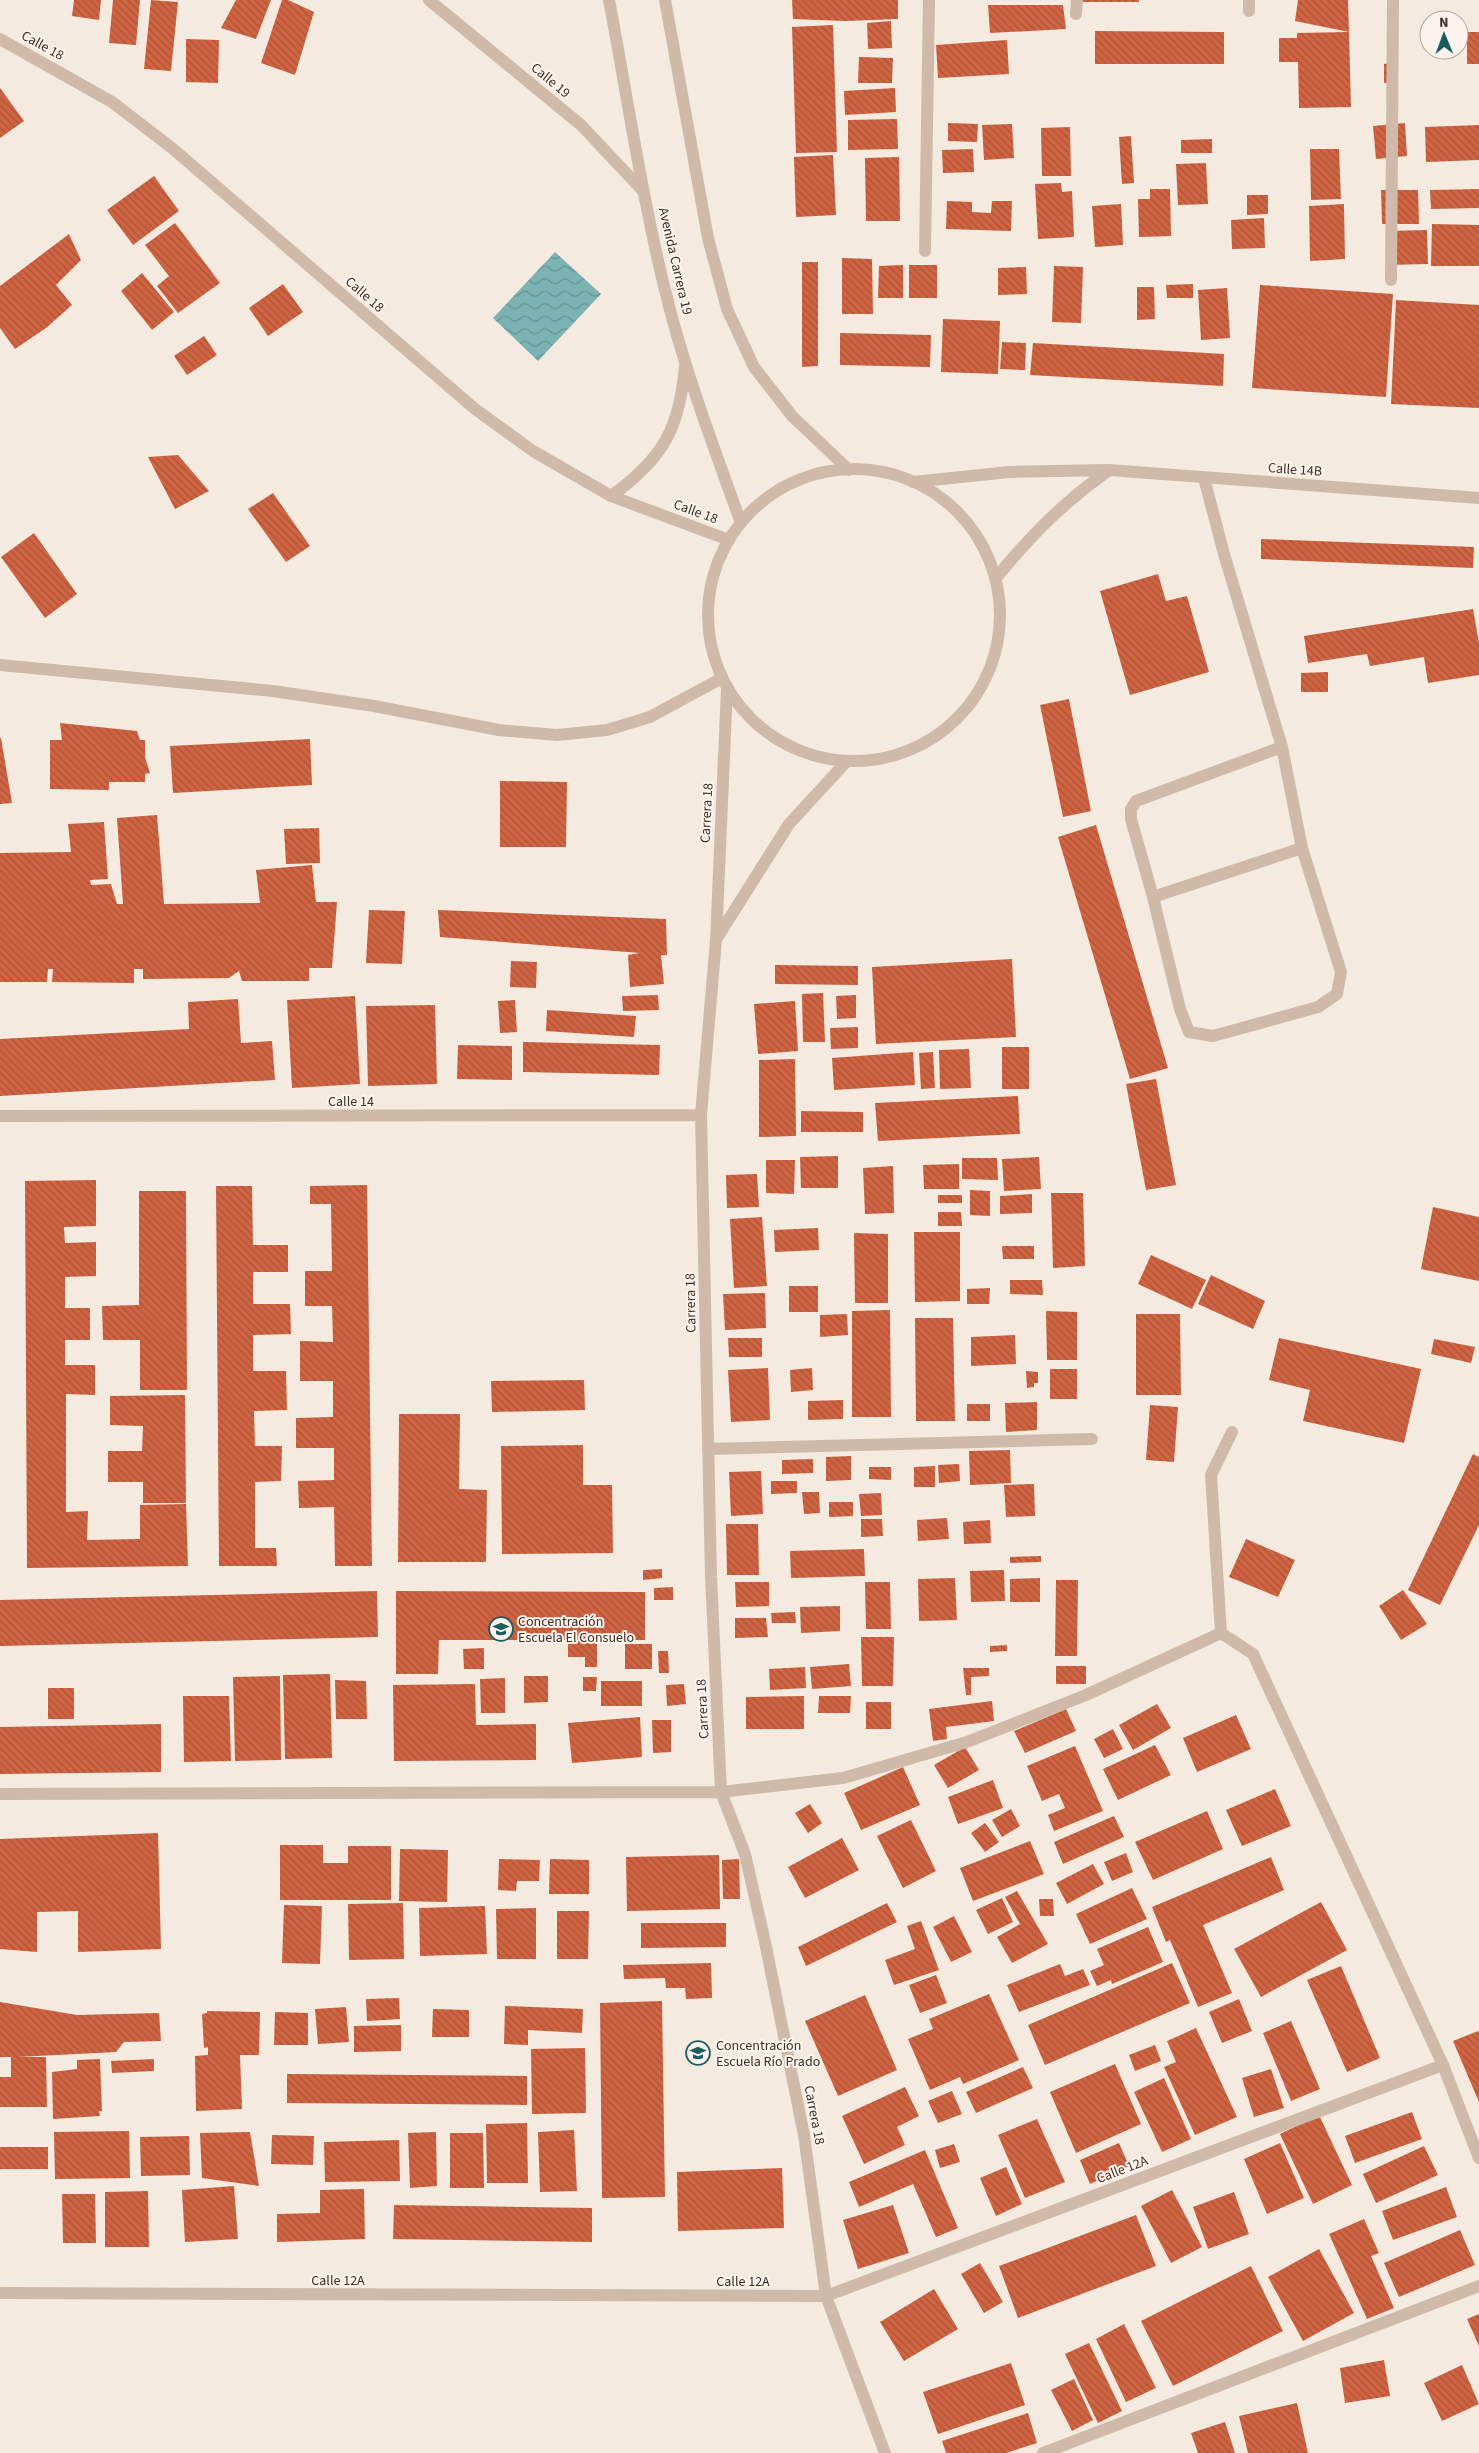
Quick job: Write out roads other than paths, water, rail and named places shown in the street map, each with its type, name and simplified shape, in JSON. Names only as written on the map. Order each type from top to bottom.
[{"type":"street","name":"Calle 19","points":[[429,0],[581,125],[644,192]]},
{"type":"street","name":"Avenida Carrera 19","points":[[610,0],[644,192],[664,287],[686,360],[741,522]]},
{"type":"street","points":[[665,0],[708,238],[727,309],[754,367],[792,416],[849,470]]},
{"type":"street","points":[[925,251],[929,0]]},
{"type":"street","points":[[1076,14],[1077,0]]},
{"type":"street","points":[[1391,280],[1393,0]]},
{"type":"street","name":"Calle 18","points":[[0,38],[112,102],[172,148],[475,409],[533,451],[611,496],[729,540]]},
{"type":"street","points":[[611,496],[646,468],[669,436],[682,399],[686,360]]},
{"type":"street","points":[[849,470],[882,472],[913,482],[942,498],[966,521],[984,548],[996,578],[1001,612],[998,646],[987,678],[968,707],[944,731],[914,749],[882,758],[847,761],[818,757],[790,747],[765,732],[744,711],[724,683],[711,644],[708,608],[714,572],[729,540],[741,522],[763,502],[789,485],[819,474],[849,470]]},
{"type":"street","points":[[996,578],[1021,547],[1048,519],[1109,470]]},
{"type":"street","name":"Calle 14B","points":[[913,482],[1009,472],[1109,470],[1479,498]]},
{"type":"street","points":[[1204,478],[1224,554],[1282,747],[1302,848],[1341,972],[1337,994],[1318,1007],[1213,1036],[1189,1032],[1180,1009],[1153,897],[1130,819],[1131,809],[1136,801],[1282,747]]},
{"type":"street","points":[[0,664],[273,690],[374,706],[499,730],[557,735],[607,730],[650,716],[724,683]]},
{"type":"street","name":"Carrera 18","points":[[724,683],[716,940],[701,1115],[711,1577],[721,1792],[745,1854],[765,1942],[804,2136],[826,2296],[886,2453]]},
{"type":"street","name":"Carrera 18","points":[[716,940],[789,824],[847,761]]},
{"type":"street","points":[[1153,897],[1302,848]]},
{"type":"street","name":"Calle 14","points":[[0,1116],[701,1115]]},
{"type":"street","points":[[1221,1633],[1210,1475],[1232,1432]]},
{"type":"street","points":[[708,1449],[1092,1439]]},
{"type":"street","points":[[0,1794],[721,1792],[844,1778],[967,1742],[1086,1695],[1221,1633]]},
{"type":"street","points":[[1221,1633],[1253,1654],[1443,2065],[1479,2158]]},
{"type":"street","name":"Calle 12A","points":[[0,2294],[826,2296],[1443,2065]]},
{"type":"street","points":[[1043,2453],[1479,2286]]},
{"type":"water","points":[[555,252],[601,294],[538,361],[493,318]]},
{"type":"place","name":"Concentración Escuela El Consuelo","points":[[501,1629]]},
{"type":"place","name":"Concentración Escuela Río Prado","points":[[698,2053]]}]
